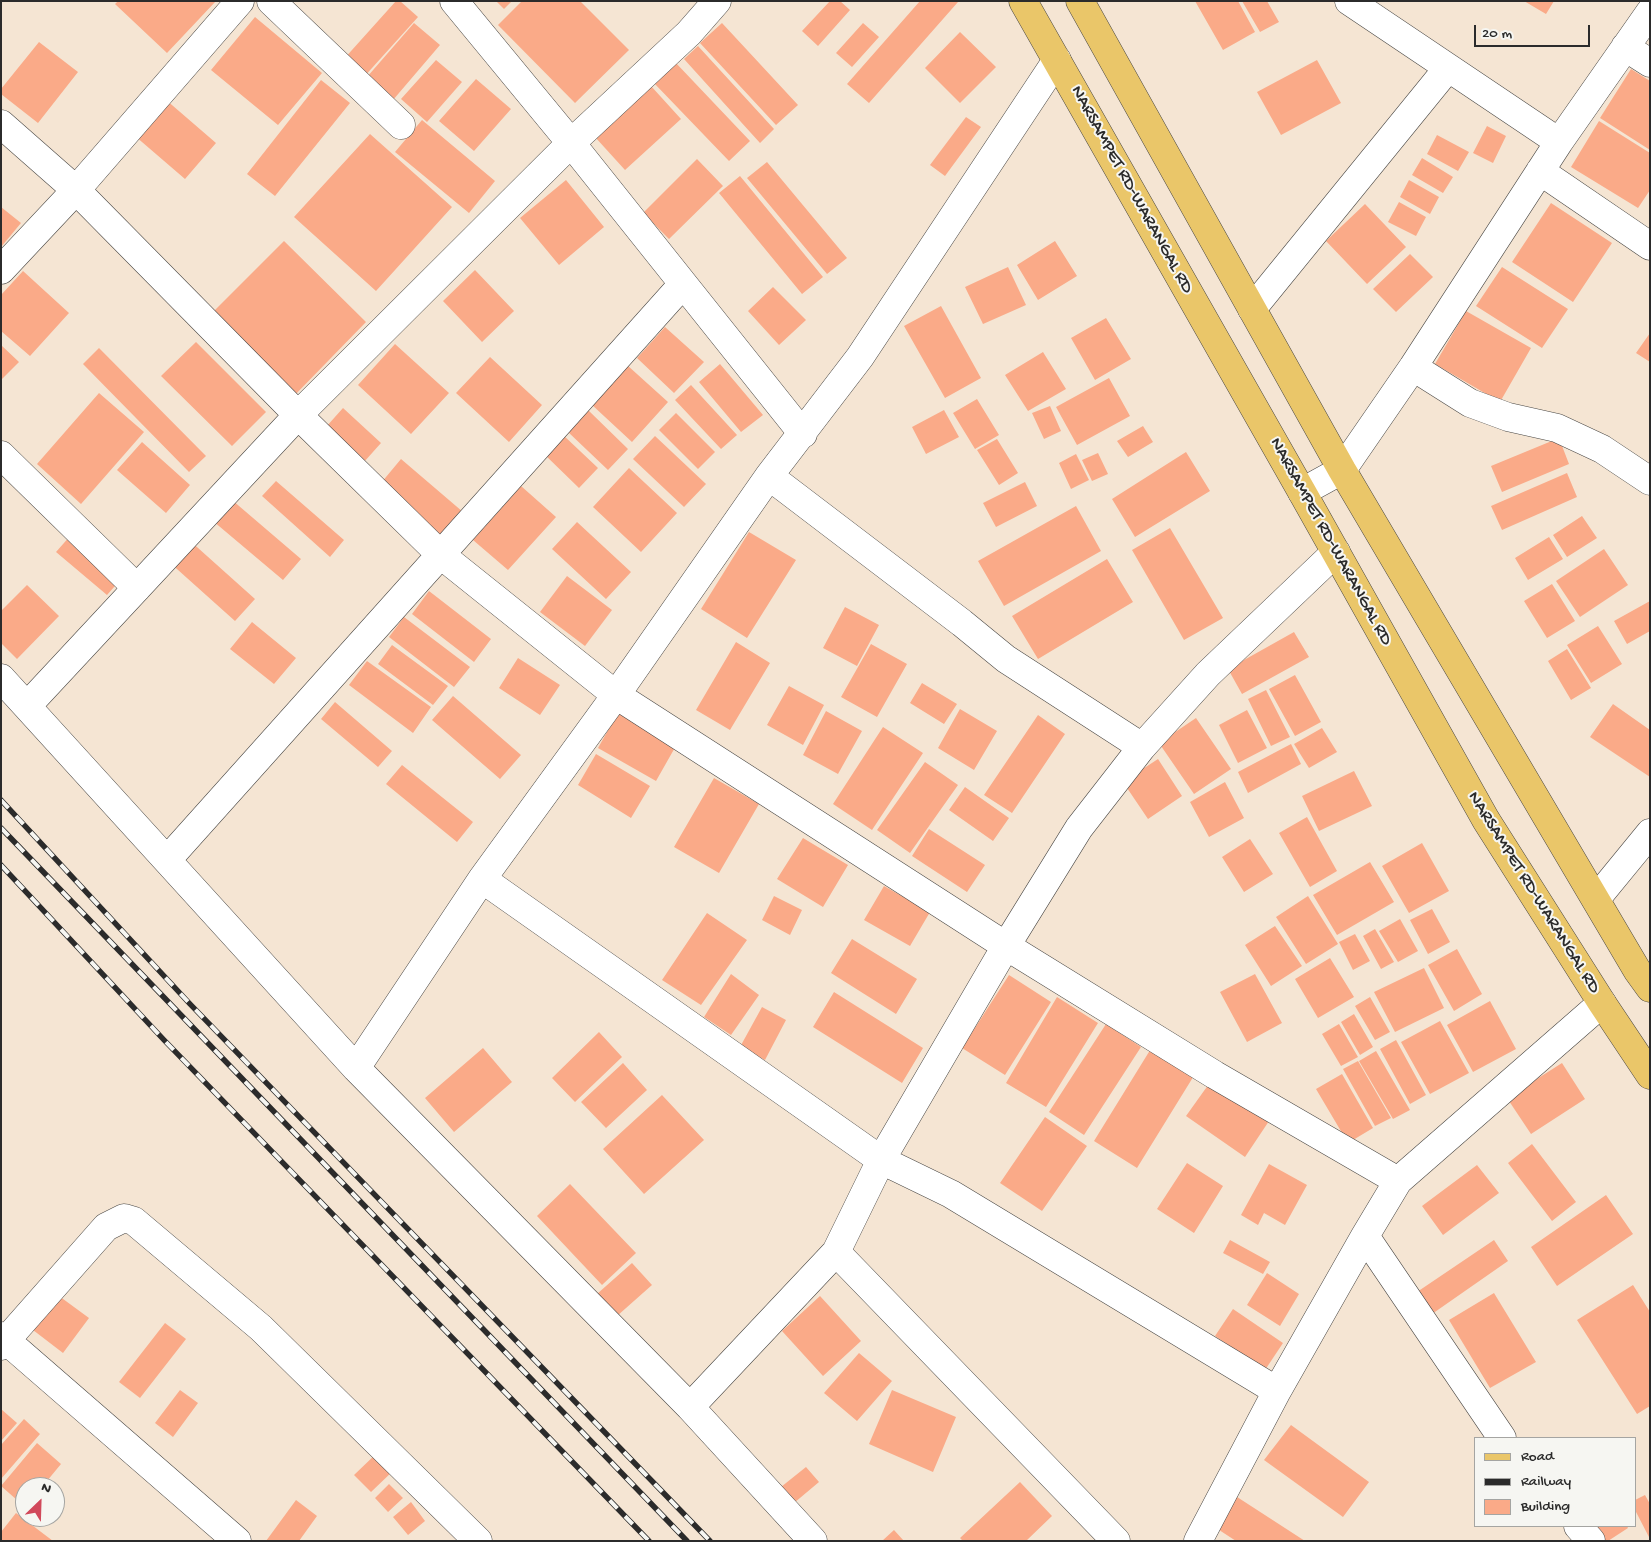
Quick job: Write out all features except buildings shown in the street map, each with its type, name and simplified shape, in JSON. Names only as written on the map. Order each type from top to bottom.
[{"type":"main road","name":"NARSAMPET RD-WARANGAL RD","points":[[1023,1],[1486,820],[1650,1075]]},
{"type":"main road","points":[[1085,4],[1342,470],[1637,970],[1650,988]]},
{"type":"street","points":[[1,270],[76,190],[240,1]]},
{"type":"street","points":[[272,1],[401,125]]},
{"type":"street","points":[[454,1],[571,143],[803,434]]},
{"type":"street","points":[[27,706],[298,415],[571,143],[689,33],[717,1]]},
{"type":"street","points":[[1348,1],[1559,142]]},
{"type":"street","points":[[1302,492],[1342,470],[1413,367],[1559,142],[1650,12]]},
{"type":"street","points":[[1625,47],[1650,63]]},
{"type":"street","points":[[356,1068],[482,879],[616,695],[769,476],[860,357],[1057,60]]},
{"type":"street","points":[[1252,309],[1448,68]]},
{"type":"street","points":[[1,124],[76,190],[298,415],[441,555],[616,695],[1006,946],[1215,1075],[1398,1181]]},
{"type":"street","points":[[1540,171],[1650,246]]},
{"type":"street","points":[[167,860],[683,284]]},
{"type":"street","points":[[1413,367],[1470,403],[1508,417],[1557,428],[1602,449],[1650,481]]},
{"type":"street","points":[[1,455],[137,588]]},
{"type":"street","points":[[769,476],[962,623],[1006,659],[1142,747]]},
{"type":"street","points":[[690,1406],[836,1252],[881,1160],[1006,946],[1079,828],[1142,747],[1208,674],[1336,552]]},
{"type":"street","points":[[1,678],[356,1068],[690,1406],[813,1541]]},
{"type":"street","points":[[1596,899],[1650,833]]},
{"type":"street","points":[[482,879],[881,1160],[951,1194],[1277,1391]]},
{"type":"street","points":[[1198,1541],[1277,1391],[1398,1181],[1602,1003]]},
{"type":"street","points":[[237,1541],[3,1341],[106,1227],[124,1218],[134,1221],[261,1328],[478,1541]]},
{"type":"street","points":[[1365,1236],[1501,1437]]},
{"type":"street","points":[[836,1252],[1116,1541]]},
{"type":"street","points":[[1579,1527],[1591,1541]]},
{"type":"railway","points":[[1,800],[190,1004],[710,1541]]},
{"type":"railway","points":[[1,828],[687,1541]]},
{"type":"railway","points":[[1,865],[164,1040],[649,1541]]}]
